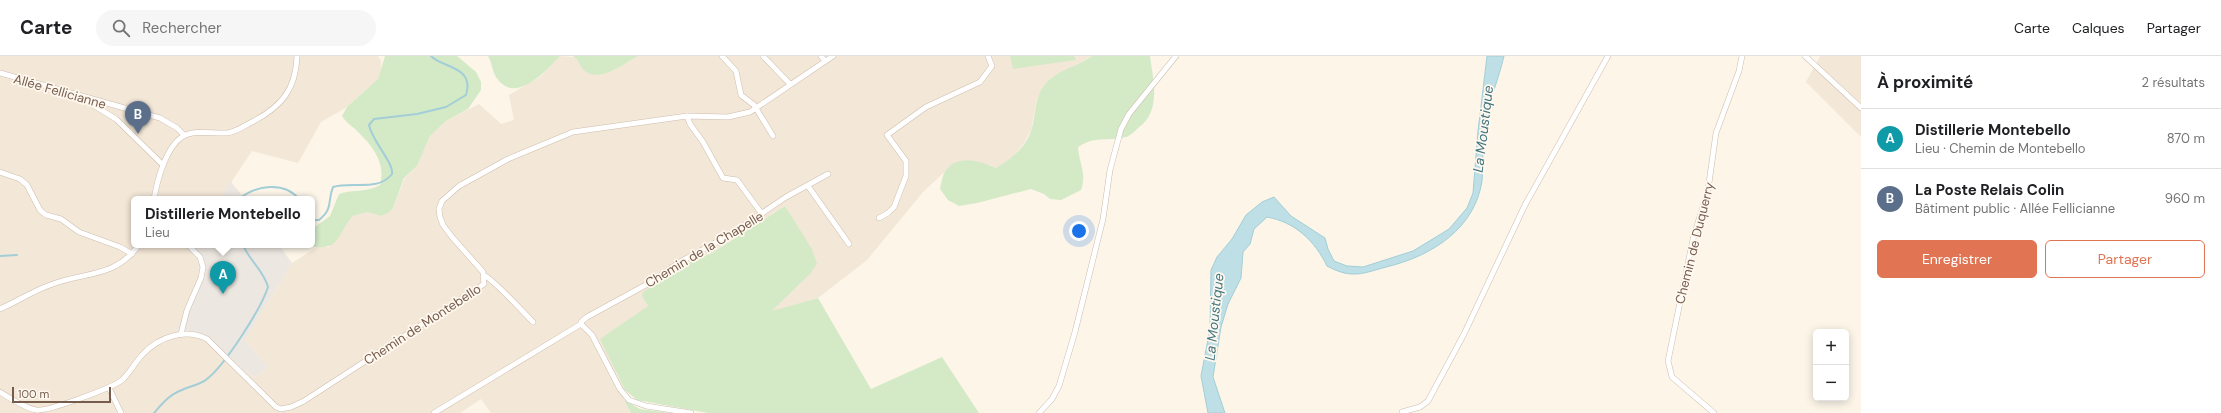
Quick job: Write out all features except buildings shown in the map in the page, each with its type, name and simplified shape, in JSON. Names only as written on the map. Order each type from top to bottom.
[{"type":"street","points":[[155,196],[157,183],[164,165],[174,145],[184,135],[194,133],[228,133],[237,130],[276,108],[283,101],[290,85],[297,56]]},
{"type":"street","points":[[722,56],[736,71],[741,95],[756,108],[773,136]]},
{"type":"street","points":[[763,56],[790,84]]},
{"type":"street","points":[[821,56],[825,61]]},
{"type":"street","name":"Chemin de Montebello","points":[[0,392],[22,405],[36,410],[55,408],[108,388],[127,376],[150,347],[161,340],[181,334],[198,334],[218,350],[269,402],[280,411],[291,408],[304,401],[450,304],[484,284],[485,276],[479,266],[443,225],[439,209],[442,201],[449,194],[508,159],[567,134],[594,128],[687,116],[739,116],[756,108],[833,56]]},
{"type":"street","points":[[879,218],[888,213],[894,207],[906,176],[906,161],[887,135],[926,107],[980,82],[992,66],[988,56]]},
{"type":"street","points":[[1039,413],[1052,399],[1058,386],[1075,332],[1103,219],[1110,170],[1121,129],[1129,114],[1176,56]]},
{"type":"street","points":[[1402,412],[1420,407],[1428,401],[1464,334],[1525,205],[1608,56]]},
{"type":"street","name":"Chemin de Duquerry","points":[[1714,413],[1672,377],[1668,361],[1693,239],[1708,190],[1716,134],[1739,71],[1742,56]]},
{"type":"street","points":[[1805,56],[1861,108]]},
{"type":"street","name":"Allée Fellicianne","points":[[0,73],[83,98],[160,118],[177,128],[184,135]]},
{"type":"street","points":[[83,98],[116,119],[164,165]]},
{"type":"street","points":[[687,116],[690,124],[705,145],[723,178],[737,180],[762,214]]},
{"type":"street","points":[[0,172],[20,179],[27,185],[40,210],[46,215],[60,219],[79,232],[120,247],[132,254]]},
{"type":"street","name":"Chemin de la Chapelle","points":[[434,413],[581,324],[581,322],[587,317],[653,281],[678,263],[762,214],[786,197],[828,174]]},
{"type":"street","points":[[808,186],[849,244]]},
{"type":"street","points":[[0,310],[48,285],[115,267],[125,262],[137,248]]},
{"type":"street","points":[[181,334],[187,310],[201,278],[203,267],[200,257],[191,248]]},
{"type":"street","points":[[485,276],[491,278],[509,299],[533,322]]},
{"type":"street","points":[[581,324],[592,335],[620,389],[629,400],[646,406],[691,413]]},
{"type":"street","points":[[108,388],[121,413]]},
{"type":"shaded area","points":[[0,56],[378,56],[381,61],[381,69],[378,79],[347,107],[321,122],[298,163],[252,151],[222,196],[131,196],[131,248],[195,248],[200,278],[177,330],[192,331],[205,335],[254,378],[268,367],[245,340],[292,263],[317,247],[329,247],[353,216],[367,212],[381,216],[393,208],[405,178],[417,166],[430,136],[446,121],[479,104],[501,124],[514,120],[509,95],[540,77],[560,56],[575,57],[582,68],[614,70],[638,56],[1092,56],[1052,77],[1037,98],[1031,130],[1024,143],[1012,158],[996,168],[990,165],[952,165],[923,192],[867,260],[818,298],[771,312],[810,274],[785,206],[712,253],[695,260],[645,300],[648,306],[616,373],[625,390],[624,400],[631,413],[491,413],[481,399],[460,413],[0,413]]},
{"type":"shaded area","points":[[1820,56],[1861,56],[1861,137],[1806,82]]},
{"type":"shaded area","points":[[230,181],[242,196],[222,196]]},
{"type":"shaded area","points":[[195,248],[281,248],[292,263],[245,340],[268,367],[254,378],[205,335],[192,331],[176,330],[200,278]]},
{"type":"green space","points":[[385,56],[457,56],[476,72],[481,82],[481,90],[468,109],[446,121],[430,136],[417,166],[404,178],[393,208],[388,213],[381,216],[367,212],[353,216],[333,244],[327,247],[315,247],[315,227],[330,216],[339,194],[370,189],[380,185],[380,163],[374,150],[342,116],[347,107],[378,79]]},
{"type":"green space","points":[[488,56],[560,56],[547,70],[530,83],[521,87],[512,88],[504,85],[496,77]]},
{"type":"green space","points":[[573,56],[638,56],[620,67],[599,75],[586,72]]},
{"type":"green space","points":[[1010,56],[1074,56],[1076,60],[1013,69]]},
{"type":"green space","points":[[1092,56],[1150,56],[1154,95],[1153,104],[1146,121],[1131,135],[1126,137],[1091,141],[1078,147],[1083,174],[1083,184],[1081,190],[1061,200],[1050,199],[1044,194],[1031,189],[977,203],[959,206],[948,200],[940,189],[944,173],[949,167],[955,163],[968,160],[983,163],[996,168],[1007,161],[1025,143],[1031,131],[1038,97],[1043,87],[1053,77]]},
{"type":"green space","points":[[785,206],[812,249],[817,264],[810,274],[772,311],[818,298],[871,389],[942,357],[979,413],[708,413],[637,400],[625,390],[600,339],[648,306],[642,296],[643,292],[684,265],[712,253]]},
{"type":"green space","points":[[624,400],[640,409],[670,413],[631,413]]},
{"type":"water","name":"La Moustique","points":[[1487,56],[1504,56],[1485,123],[1483,137],[1482,181],[1478,198],[1471,213],[1461,226],[1450,237],[1422,255],[1365,273],[1351,274],[1344,273],[1327,266],[1316,248],[1303,234],[1286,223],[1267,217],[1254,229],[1250,244],[1243,252],[1241,278],[1228,304],[1221,327],[1213,377],[1225,413],[1208,413],[1201,376],[1210,329],[1211,270],[1217,257],[1232,239],[1246,215],[1262,202],[1274,197],[1291,216],[1325,238],[1328,249],[1334,261],[1347,266],[1363,267],[1413,251],[1449,229],[1467,208],[1473,193],[1478,131]]},
{"type":"waterway","points":[[315,220],[319,220],[327,212],[333,187],[340,185],[380,183],[392,174],[390,164],[374,138],[369,125],[374,119],[417,114],[446,107],[466,95],[468,85],[466,78],[462,73],[431,56]]},
{"type":"waterway","points":[[243,196],[253,191],[270,187],[286,189],[296,196]]},
{"type":"waterway","points":[[154,413],[174,394],[201,383],[215,372],[242,336],[258,309],[268,287],[266,281],[245,248]]},
{"type":"waterway","points":[[0,256],[17,255]]},
{"type":"place","name":"La Poste Relais Colin","points":[[138,134]]},
{"type":"place","name":"Distillerie Montebello","points":[[223,294]]}]
